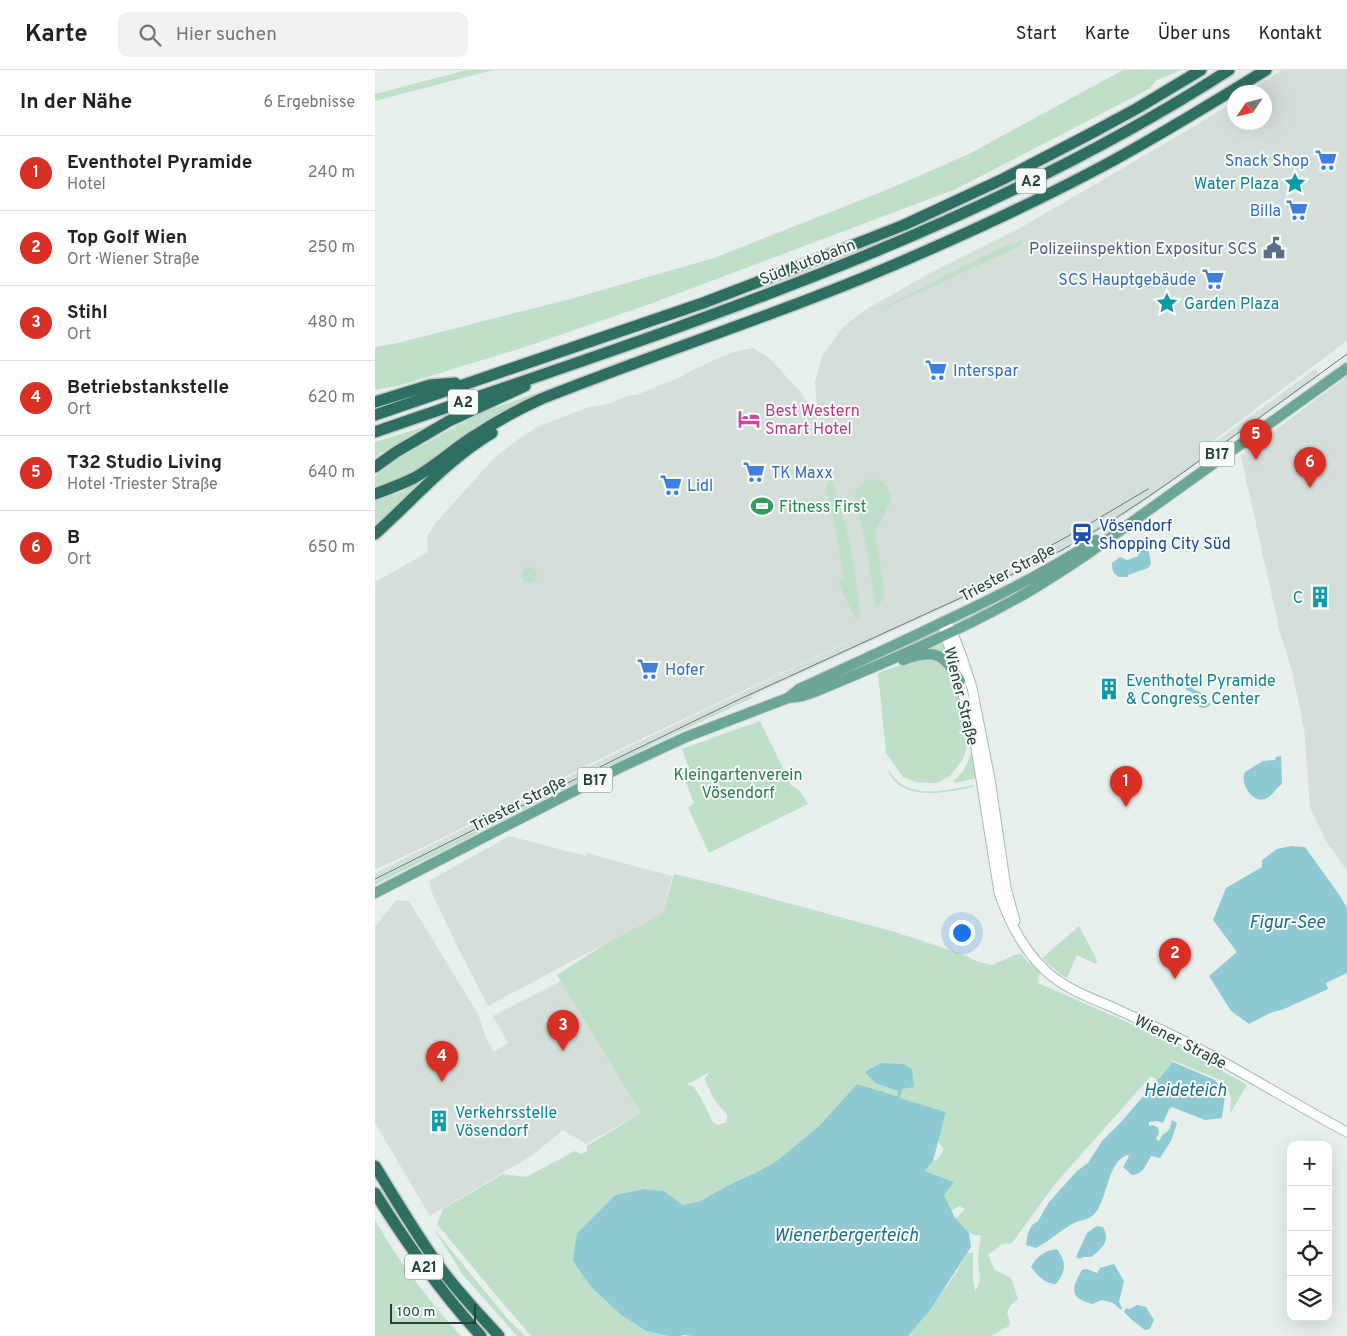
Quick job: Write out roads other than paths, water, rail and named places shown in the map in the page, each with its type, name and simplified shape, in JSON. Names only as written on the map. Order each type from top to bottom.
[{"type":"highway","name":"Süd Autobahn","points":[[375,416],[703,303],[904,224],[1003,179],[1088,135],[1201,70]]},
{"type":"highway","name":"Süd Autobahn","points":[[375,432],[723,311],[788,287],[951,220],[1077,158],[1146,120],[1229,70]]},
{"type":"highway","points":[[375,494],[415,477],[472,437],[511,413],[541,399],[805,301],[927,251],[1020,208],[1104,165],[1185,120],[1266,70]]},
{"type":"highway","points":[[375,467],[396,452],[449,421],[519,390],[550,372]]},
{"type":"highway","points":[[375,402],[430,385],[474,382]]},
{"type":"highway","points":[[375,534],[440,473],[469,449],[489,435],[569,388]]},
{"type":"highway","points":[[375,540],[396,515]]},
{"type":"highway","name":"A21","points":[[375,1166],[413,1228],[441,1268],[499,1336]]},
{"type":"highway","name":"A21","points":[[375,1193],[428,1273],[481,1336]]},
{"type":"main road","name":"Triester Straße","points":[[788,698],[799,689],[991,600],[1046,570],[1143,508],[1347,361]]},
{"type":"main road","name":"Triester Straße","points":[[375,893],[621,767],[686,738],[788,698],[802,696],[855,674],[949,632],[1011,601],[1086,555],[1347,368]]},
{"type":"main road","name":"Wiener Straße","points":[[944,622],[962,656],[972,688],[991,788],[1006,888],[1023,942]]},
{"type":"main road","name":"Wiener Straße","points":[[949,632],[980,772],[999,892],[1005,910],[1035,960],[1045,970],[1069,987],[1191,1044],[1347,1132]]},
{"type":"main road","points":[[855,674],[865,676],[915,656],[930,654],[945,659],[960,681]]},
{"type":"water","points":[[1145,539],[1151,564],[1148,568],[1128,575],[1128,577],[1117,576],[1113,571],[1112,563],[1120,557],[1127,560],[1139,556],[1134,549],[1137,540]]},
{"type":"water","points":[[1182,680],[1188,682],[1193,689],[1208,696],[1207,702],[1211,704],[1205,708],[1199,707],[1198,698],[1186,690],[1185,684],[1181,684]]},
{"type":"water","points":[[1281,756],[1282,784],[1271,795],[1262,800],[1252,796],[1244,781],[1245,772],[1263,761],[1275,760],[1276,757]]},
{"type":"water","name":"Figur-See","points":[[1291,846],[1305,847],[1347,908],[1347,973],[1326,983],[1328,989],[1284,1009],[1270,1013],[1249,1024],[1231,1011],[1209,976],[1237,952],[1213,920],[1226,888],[1262,867],[1262,860],[1277,849]]},
{"type":"water","name":"Heideteich","points":[[1173,1062],[1215,1080],[1225,1095],[1222,1118],[1205,1120],[1172,1107],[1169,1109],[1163,1123],[1157,1121],[1149,1122],[1149,1126],[1153,1125],[1158,1128],[1159,1133],[1156,1139],[1159,1141],[1170,1128],[1172,1120],[1177,1123],[1171,1141],[1160,1158],[1151,1156],[1142,1171],[1132,1175],[1123,1167],[1129,1156],[1127,1155],[1121,1159],[1112,1171],[1098,1209],[1092,1216],[1072,1224],[1036,1248],[1026,1245],[1028,1233],[1032,1225],[1038,1221],[1049,1202],[1077,1171],[1088,1163],[1102,1141]]},
{"type":"water","name":"Wienerbergerteich","points":[[881,1063],[903,1064],[912,1069],[914,1087],[902,1089],[900,1098],[946,1112],[933,1161],[925,1171],[954,1182],[944,1195],[955,1218],[969,1233],[971,1247],[931,1309],[908,1336],[668,1336],[646,1331],[621,1315],[591,1287],[573,1261],[577,1233],[615,1195],[644,1189],[664,1191],[683,1205],[700,1201],[778,1160],[819,1126],[857,1084],[897,1096],[898,1091],[875,1083],[865,1072]]},
{"type":"water","points":[[1097,1226],[1103,1227],[1105,1232],[1106,1241],[1104,1244],[1091,1257],[1080,1259],[1076,1257],[1087,1233]]},
{"type":"water","points":[[1057,1249],[1064,1267],[1062,1275],[1056,1284],[1052,1284],[1045,1281],[1031,1267],[1041,1255]]},
{"type":"water","points":[[1114,1264],[1124,1281],[1119,1302],[1121,1310],[1113,1303],[1102,1300],[1092,1304],[1076,1296],[1074,1288],[1082,1270],[1087,1269],[1097,1273],[1100,1268]]},
{"type":"water","points":[[1137,1305],[1146,1307],[1154,1320],[1150,1329],[1145,1330],[1124,1312],[1126,1308],[1130,1309]]},
{"type":"tram line","points":[[375,879],[740,699],[1060,551],[1161,488],[1347,354]]},
{"type":"tram line","points":[[1014,566],[1148,489]]},
{"type":"place","name":"Snack Shop","points":[[1326,160]]},
{"type":"place","name":"Water Plaza","points":[[1295,183]]},
{"type":"place","name":"Billa","points":[[1297,210]]},
{"type":"place","name":"Polizeiinspektion Expositur SCS","points":[[1274,248]]},
{"type":"place","name":"SCS Hauptgebäude","points":[[1213,279]]},
{"type":"place","name":"Garden Plaza","points":[[1167,303]]},
{"type":"place","name":"Interspar","points":[[936,370]]},
{"type":"place","name":"Best Western Smart Hotel","points":[[749,419]]},
{"type":"place","name":"T32 Studio Living","points":[[1256,460]]},
{"type":"place","name":"TK Maxx","points":[[754,472]]},
{"type":"place","name":"Lidl","points":[[671,485]]},
{"type":"place","name":"B","points":[[1310,488]]},
{"type":"place","name":"Fitness First","points":[[762,506]]},
{"type":"place","name":"Vösendorf Shopping City Süd","points":[[1082,534]]},
{"type":"place","name":"C","points":[[1320,597]]},
{"type":"place","name":"Hofer","points":[[648,669]]},
{"type":"place","name":"Eventhotel Pyramide & Congress Center","points":[[1109,689]]},
{"type":"place","name":"Eventhotel Pyramide","points":[[1126,807]]},
{"type":"place","name":"Top Golf Wien","points":[[1175,979]]},
{"type":"place","name":"Stihl","points":[[563,1051]]},
{"type":"place","name":"Betriebstankstelle","points":[[442,1082]]},
{"type":"place","name":"Verkehrsstelle Vösendorf","points":[[439,1121]]},
{"type":"park label","name":"Kleingartenverein Vösendorf","points":[[738,783]]}]
